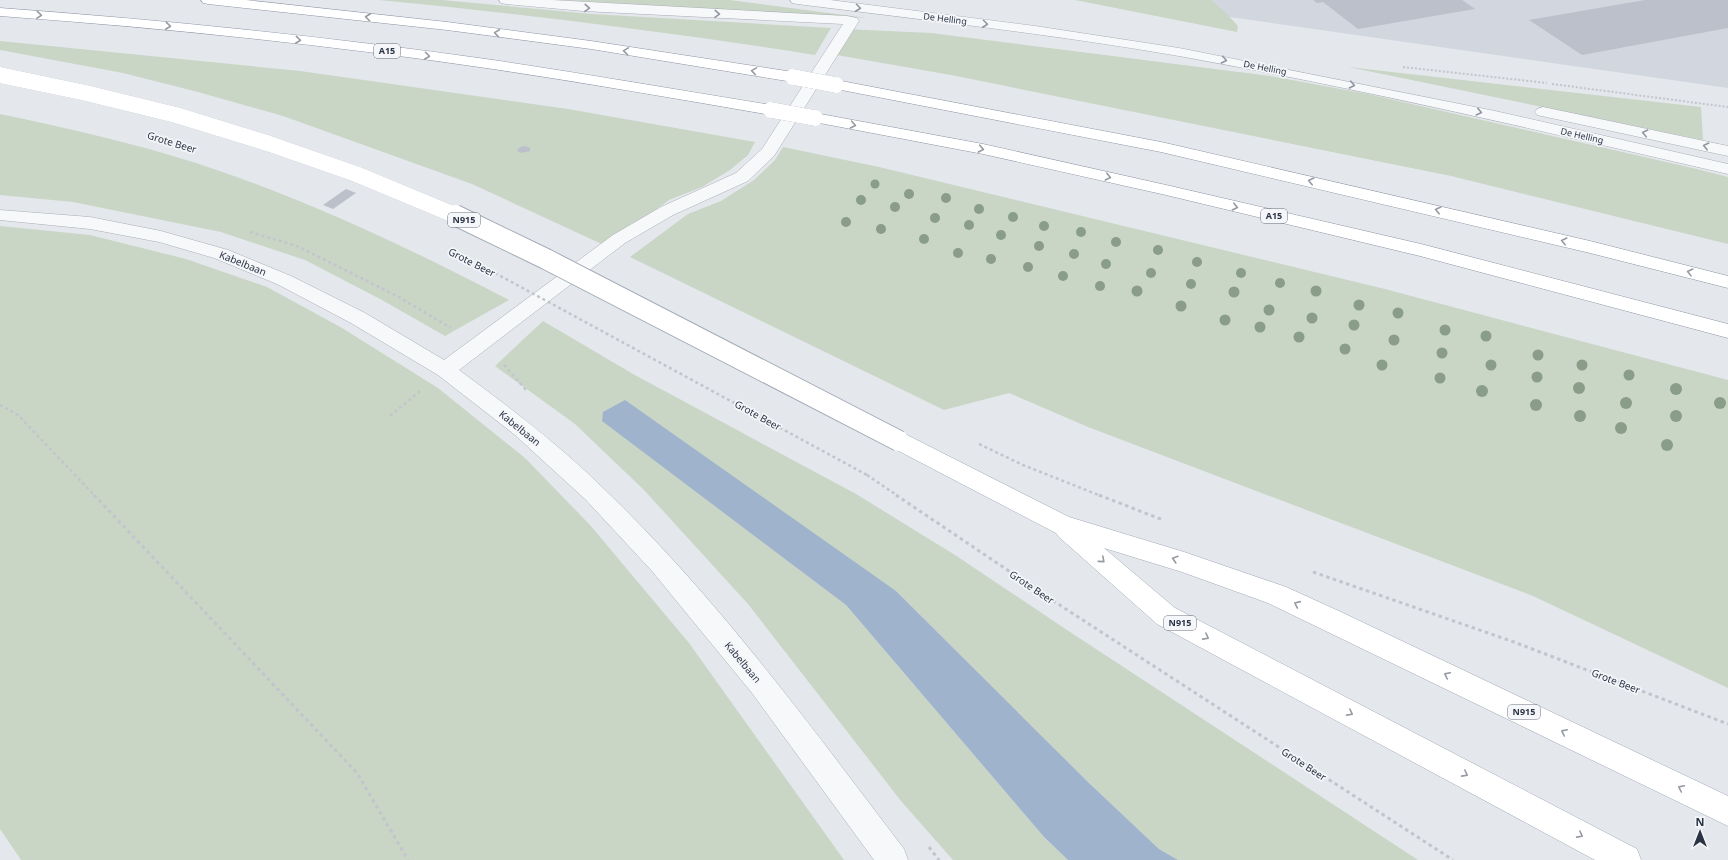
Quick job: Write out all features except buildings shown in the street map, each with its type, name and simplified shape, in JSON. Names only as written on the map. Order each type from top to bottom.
[{"type":"main road","points":[[208,0],[508,34],[591,45],[793,77],[1161,147],[1590,247],[1728,282]]},
{"type":"main road","name":"A15","points":[[0,12],[163,26],[452,59],[629,86],[771,110],[983,149],[1421,250],[1728,331]]},
{"type":"main road","name":"N915","points":[[0,75],[86,93],[176,115],[267,143],[356,174],[450,212],[546,259],[1062,525],[1184,562],[1277,595],[1347,627],[1728,811]]},
{"type":"main road","name":"N915","points":[[1062,525],[1166,616],[1626,860]]},
{"type":"street","points":[[506,0],[583,7],[892,23],[946,19]]},
{"type":"street","name":"De Helling","points":[[797,0],[1035,30],[1187,53],[1338,82],[1728,169]]},
{"type":"street","name":"De Helling","points":[[914,1],[1224,49],[1373,76],[1728,151]]},
{"type":"street","points":[[445,370],[619,238],[667,211],[742,177],[768,152],[852,20]]},
{"type":"street","name":"Kabelbaan","points":[[0,215],[90,223],[161,237],[221,254],[284,280],[358,318],[445,370],[523,430],[582,482],[660,563],[762,684],[893,860]]},
{"type":"path","points":[[1396,67],[1574,86],[1728,107]]},
{"type":"path","name":"Grote Beer","points":[[488,270],[867,475],[1048,597],[1453,860]]},
{"type":"path","points":[[390,416],[445,370]]},
{"type":"path","points":[[0,405],[18,415],[358,773],[408,860]]},
{"type":"path","points":[[975,442],[1023,464],[1165,520]]},
{"type":"path","name":"Grote Beer","points":[[1306,570],[1514,642],[1728,724]]},
{"type":"shaded area","points":[[1106,0],[1728,0],[1728,88],[1159,7]]},
{"type":"green space","points":[[379,0],[442,0],[592,14],[831,28],[815,55],[597,24]]},
{"type":"green space","points":[[563,0],[730,0],[867,18]]},
{"type":"green space","points":[[1075,0],[1211,0],[1238,26],[1237,32]]},
{"type":"green space","points":[[845,29],[931,33],[1270,76],[1368,94],[1697,169],[1728,177],[1728,244],[1451,176],[951,75],[831,54]]},
{"type":"green space","points":[[0,41],[300,71],[568,109],[755,142],[748,155],[730,170],[702,187],[669,200],[606,246],[472,184],[283,116],[123,73],[0,50]]},
{"type":"green space","points":[[1348,67],[1701,107],[1703,140]]},
{"type":"green space","points":[[0,114],[75,130],[175,156],[239,178],[318,209],[395,243],[509,300],[445,336],[382,300],[305,260],[221,232],[73,202],[0,195]]},
{"type":"green space","points":[[783,147],[879,167],[1385,289],[1728,380],[1728,688],[1533,596],[1088,427],[1009,393],[944,410],[630,257],[688,214],[721,201],[754,180],[775,160]]},
{"type":"green space","points":[[0,226],[90,235],[186,259],[267,287],[342,328],[438,388],[525,458],[590,525],[689,643],[844,860],[21,860],[0,829]]},
{"type":"green space","points":[[543,321],[633,374],[856,494],[955,555],[1418,860],[1178,860],[1159,849],[1089,783],[896,591],[603,421],[846,605],[1044,837],[1068,860],[953,860],[901,801],[748,604],[644,490],[575,424],[495,366]]},
{"type":"water","points":[[625,400],[896,591],[1089,783],[1159,849],[1178,860],[1068,860],[1044,837],[846,605],[602,421],[603,412]]}]
